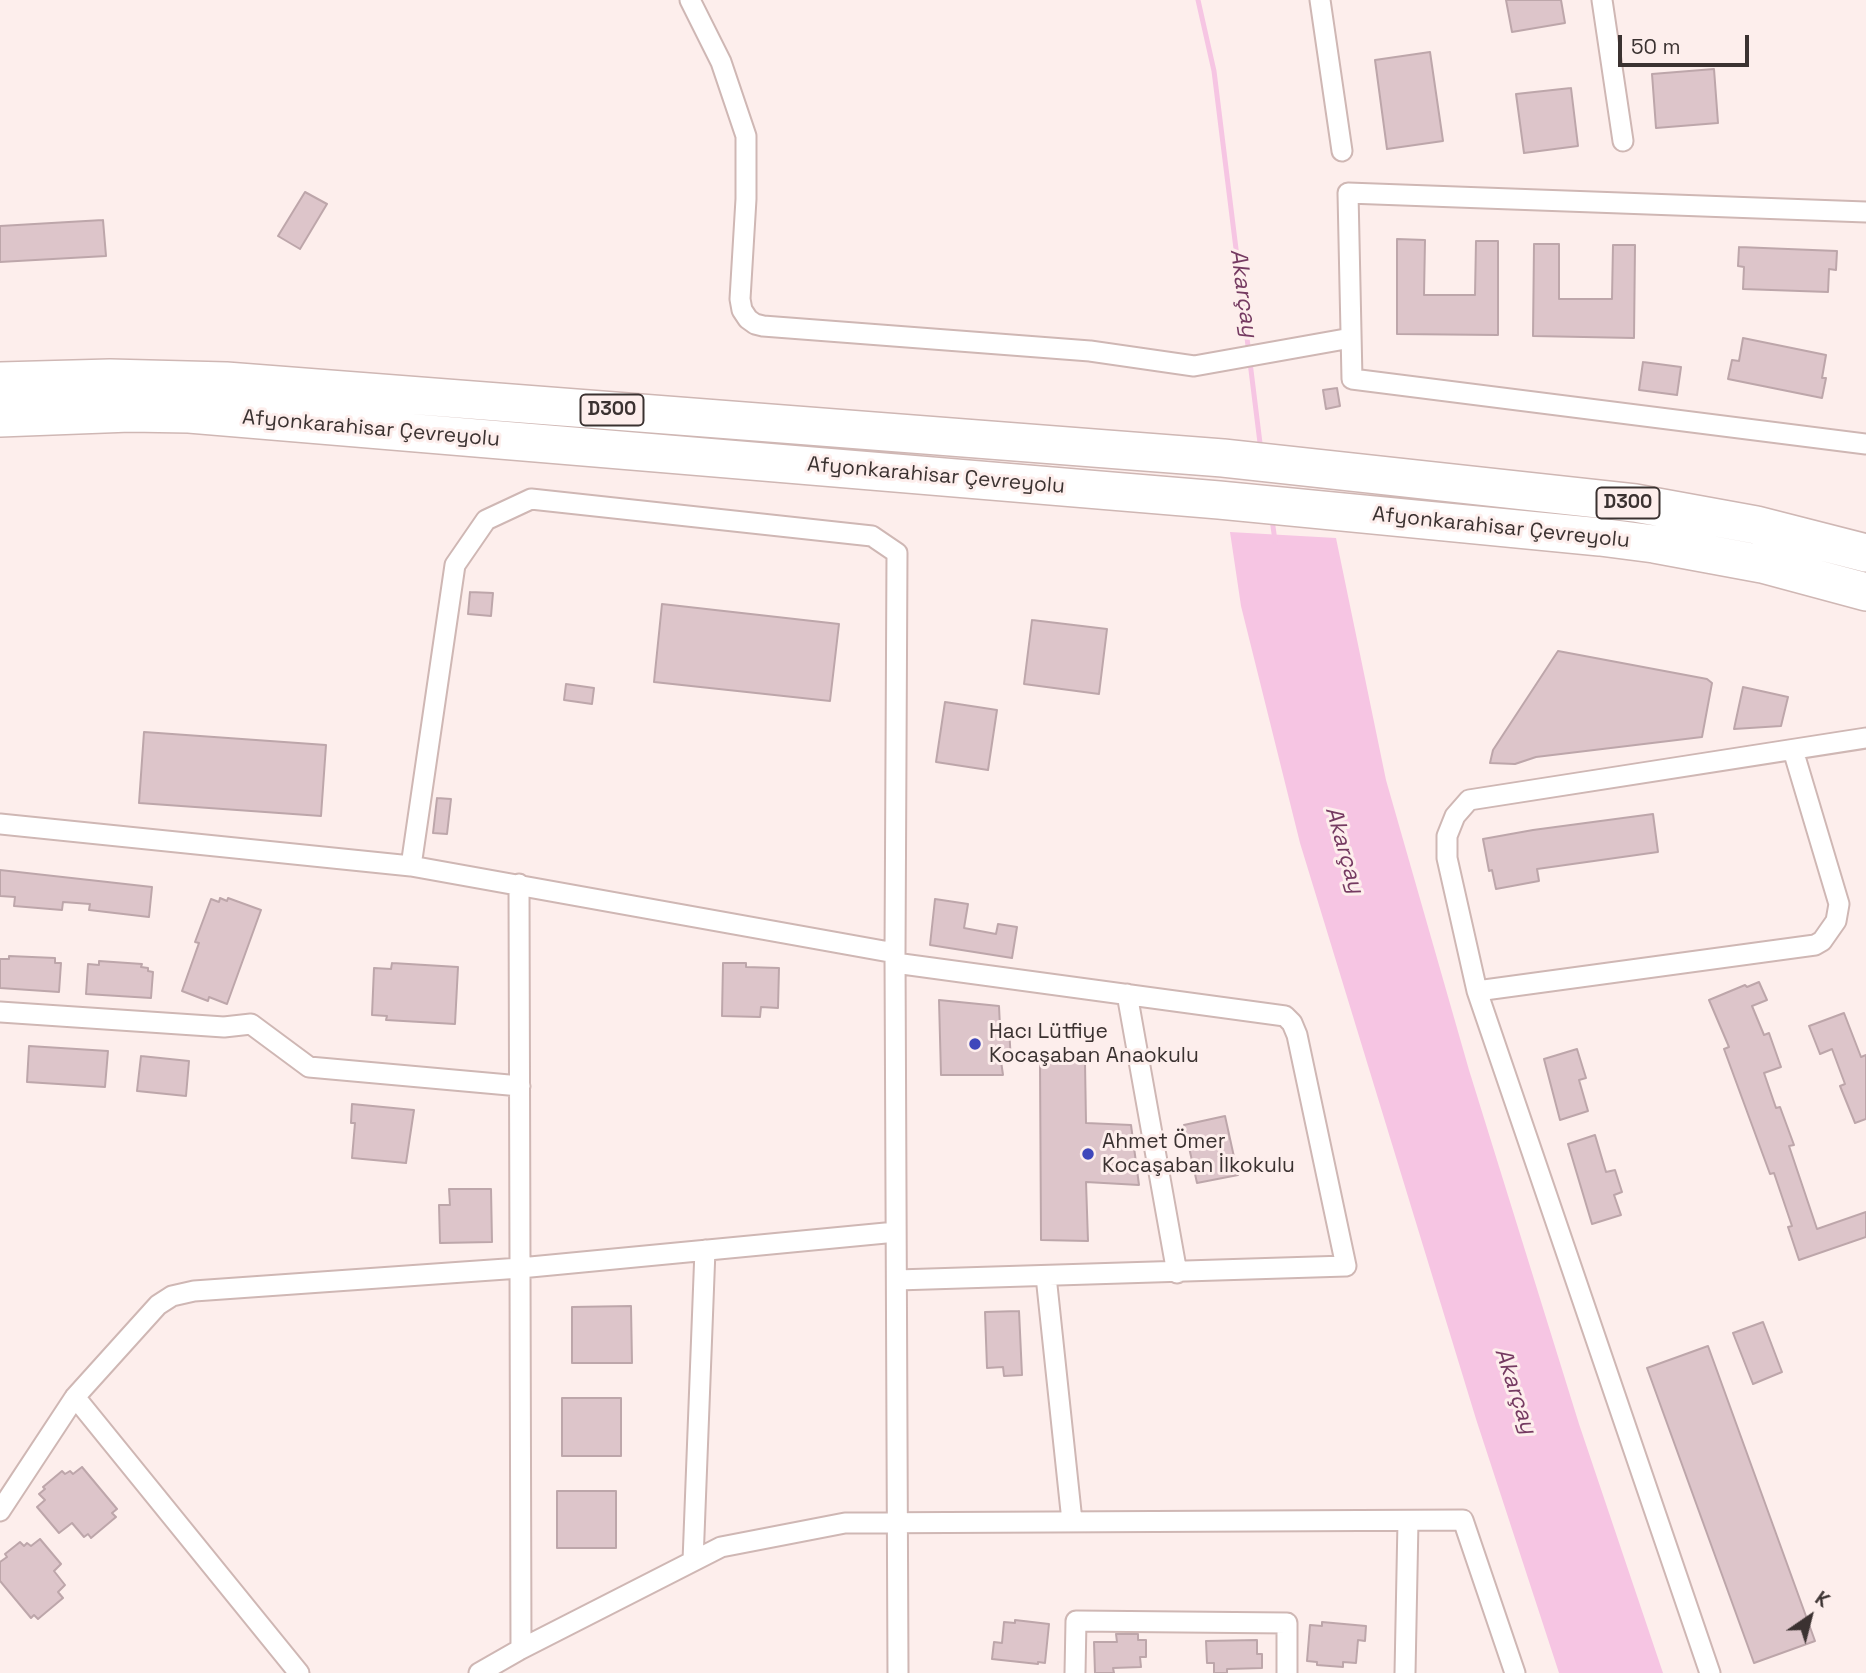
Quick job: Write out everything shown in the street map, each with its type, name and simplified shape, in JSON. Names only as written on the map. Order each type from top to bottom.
[{"type":"highway","name":"Afyonkarahisar Çevreyolu","points":[[0,381],[110,378],[226,381],[1223,458],[1635,503],[1756,526],[1866,553]]},
{"type":"highway","name":"Afyonkarahisar Çevreyolu","points":[[0,418],[130,413],[189,414],[1219,500],[1654,544],[1762,564],[1866,592]]},
{"type":"street","points":[[690,0],[722,62],[746,136],[746,199],[740,299],[742,310],[748,319],[763,326],[1090,351],[1194,366],[1351,338]]},
{"type":"street","points":[[1320,0],[1342,151]]},
{"type":"street","points":[[1602,0],[1623,141]]},
{"type":"street","points":[[1866,212],[1348,193],[1352,379],[1866,444]]},
{"type":"street","points":[[411,866],[455,565],[486,520],[531,499],[872,536],[897,553],[895,958],[898,1673]]},
{"type":"street","points":[[1710,1673],[1477,991],[1446,847],[1447,836],[1455,816],[1469,800],[1866,738]]},
{"type":"street","points":[[1477,991],[1802,947],[1822,941],[1832,929],[1839,904],[1793,750]]},
{"type":"street","points":[[0,824],[411,866],[519,884],[895,958],[1277,1014],[1285,1016],[1292,1023],[1297,1035],[1346,1266],[897,1280]]},
{"type":"street","points":[[519,884],[521,1648]]},
{"type":"street","points":[[1127,994],[1177,1273]]},
{"type":"street","points":[[0,1012],[224,1027],[251,1024],[309,1068],[520,1086]]},
{"type":"street","points":[[0,1511],[75,1397],[158,1306],[172,1296],[194,1291],[520,1268],[896,1232]]},
{"type":"street","points":[[693,1561],[705,1250]]},
{"type":"street","points":[[1046,1276],[1072,1521]]},
{"type":"street","points":[[75,1397],[299,1673]]},
{"type":"street","points":[[479,1673],[521,1648],[721,1547],[845,1523],[1463,1520],[1515,1673]]},
{"type":"street","points":[[1405,1673],[1408,1521]]},
{"type":"street","points":[[1075,1673],[1076,1621],[1287,1623],[1287,1673]]},
{"type":"water","points":[[1230,532],[1336,538],[1386,780],[1469,1070],[1579,1424],[1663,1673],[1559,1673],[1476,1419],[1300,843],[1241,606]]},
{"type":"building","points":[[1506,0],[1561,0],[1565,23],[1512,32]]},
{"type":"building","points":[[1430,52],[1443,141],[1387,149],[1375,60]]},
{"type":"building","points":[[1714,69],[1718,123],[1656,128],[1652,74]]},
{"type":"building","points":[[1571,88],[1578,146],[1524,153],[1516,94]]},
{"type":"building","points":[[305,192],[327,204],[300,249],[278,236]]},
{"type":"building","points":[[103,220],[106,256],[0,262],[0,226]]},
{"type":"building","points":[[1397,239],[1425,240],[1424,295],[1475,295],[1476,241],[1498,241],[1498,335],[1397,334]]},
{"type":"building","points":[[1534,244],[1559,244],[1559,299],[1612,299],[1613,245],[1635,245],[1634,338],[1533,336]]},
{"type":"building","points":[[1739,247],[1837,251],[1836,270],[1829,269],[1828,292],[1743,289],[1744,267],[1738,266]]},
{"type":"building","points":[[1743,338],[1826,355],[1822,378],[1826,378],[1822,398],[1728,379],[1732,360],[1739,361]]},
{"type":"building","points":[[1643,362],[1681,367],[1677,395],[1639,390]]},
{"type":"building","points":[[1337,388],[1340,406],[1326,409],[1323,390]]},
{"type":"building","points":[[470,592],[493,593],[491,616],[468,614]]},
{"type":"building","points":[[662,604],[839,624],[830,701],[654,682]]},
{"type":"building","points":[[1032,620],[1107,629],[1099,694],[1024,684]]},
{"type":"building","points":[[1558,651],[1707,679],[1712,683],[1702,737],[1536,757],[1515,764],[1490,763],[1493,750]]},
{"type":"building","points":[[566,684],[594,688],[592,704],[564,700]]},
{"type":"building","points":[[1743,687],[1788,697],[1781,726],[1734,729]]},
{"type":"building","points":[[945,702],[997,710],[988,770],[936,762]]},
{"type":"building","points":[[144,732],[326,745],[321,816],[139,803]]},
{"type":"building","points":[[437,798],[451,799],[447,834],[433,833]]},
{"type":"building","points":[[1653,814],[1658,852],[1537,869],[1539,881],[1496,889],[1492,870],[1489,871],[1483,839]]},
{"type":"building","points":[[0,870],[152,887],[149,917],[89,910],[90,904],[63,902],[62,910],[14,906],[15,897],[0,896]]},
{"type":"building","points":[[220,898],[227,901],[228,898],[261,910],[227,1004],[209,997],[208,1001],[182,991],[199,943],[195,942],[211,899],[219,902]]},
{"type":"building","points":[[935,899],[968,904],[964,928],[996,934],[998,924],[1017,927],[1012,958],[930,945]]},
{"type":"building","points":[[9,956],[55,958],[55,963],[61,963],[59,992],[0,988],[0,959],[9,959]]},
{"type":"building","points":[[99,961],[142,964],[141,967],[148,968],[148,971],[153,972],[151,998],[86,994],[88,964],[99,965]]},
{"type":"building","points":[[392,963],[458,967],[455,1024],[386,1020],[387,1016],[372,1015],[374,968],[391,969]]},
{"type":"building","points":[[723,963],[779,968],[778,1008],[761,1007],[760,1017],[722,1016]]},
{"type":"building","points":[[1759,982],[1767,1000],[1752,1006],[1764,1035],[1769,1033],[1781,1067],[1764,1073],[1776,1108],[1780,1107],[1794,1145],[1789,1146],[1817,1229],[1866,1212],[1866,1237],[1799,1260],[1788,1227],[1792,1226],[1774,1173],[1770,1174],[1724,1049],[1729,1047],[1709,1000]]},
{"type":"building","name":"Hacı Lütfiye Kocaşaban Anaokulu","points":[[939,1000],[999,1006],[1000,1027],[1009,1027],[1011,1062],[1001,1061],[1003,1075],[941,1075]]},
{"type":"building","points":[[1844,1013],[1861,1057],[1866,1055],[1866,1119],[1855,1123],[1840,1086],[1845,1084],[1832,1049],[1820,1054],[1809,1026]]},
{"type":"building","points":[[29,1046],[108,1051],[105,1087],[27,1082]]},
{"type":"building","points":[[1577,1049],[1586,1078],[1579,1080],[1588,1111],[1560,1120],[1544,1059]]},
{"type":"building","points":[[141,1056],[189,1061],[186,1096],[137,1091]]},
{"type":"building","name":"Ahmet Ömer Kocaşaban İlkokulu","points":[[1040,1062],[1085,1062],[1086,1123],[1131,1125],[1139,1185],[1086,1182],[1088,1241],[1041,1240]]},
{"type":"building","points":[[352,1104],[414,1110],[406,1163],[352,1158],[355,1123],[351,1123]]},
{"type":"building","points":[[1225,1116],[1238,1175],[1197,1183],[1184,1125]]},
{"type":"building","points":[[1595,1135],[1606,1172],[1615,1170],[1622,1192],[1614,1195],[1621,1215],[1592,1224],[1568,1144]]},
{"type":"building","points":[[449,1189],[491,1189],[492,1242],[440,1243],[439,1205],[450,1205]]},
{"type":"building","points":[[631,1306],[632,1363],[572,1363],[572,1307]]},
{"type":"building","points":[[1019,1311],[1022,1375],[1004,1376],[1003,1367],[987,1368],[985,1312]]},
{"type":"building","points":[[1763,1322],[1782,1372],[1753,1384],[1733,1333]]},
{"type":"building","points":[[1708,1346],[1815,1641],[1754,1663],[1647,1368]]},
{"type":"building","points":[[562,1398],[621,1398],[621,1456],[562,1456]]},
{"type":"building","points":[[82,1467],[117,1509],[112,1513],[116,1517],[91,1538],[88,1534],[84,1537],[72,1523],[59,1533],[37,1507],[45,1500],[39,1494],[45,1489],[43,1487],[62,1471],[65,1474],[70,1471],[73,1474]]},
{"type":"building","points":[[557,1491],[616,1491],[616,1548],[557,1548]]},
{"type":"building","points":[[40,1539],[61,1564],[54,1571],[65,1585],[58,1592],[63,1598],[38,1619],[34,1615],[31,1618],[0,1581],[0,1562],[7,1557],[5,1554],[20,1542],[24,1546],[27,1543],[31,1546]]},
{"type":"building","points":[[1015,1620],[1049,1624],[1045,1663],[992,1659],[994,1642],[1002,1643],[1004,1622],[1015,1623]]},
{"type":"building","points":[[1322,1622],[1366,1626],[1365,1641],[1358,1640],[1356,1663],[1343,1662],[1343,1667],[1317,1665],[1317,1662],[1307,1661],[1310,1625],[1322,1626]]},
{"type":"building","points":[[1116,1634],[1138,1634],[1138,1640],[1146,1640],[1146,1657],[1140,1657],[1141,1667],[1113,1668],[1114,1673],[1095,1673],[1094,1642],[1117,1642]]},
{"type":"building","points":[[1257,1640],[1257,1654],[1262,1654],[1262,1668],[1227,1669],[1227,1673],[1214,1673],[1214,1663],[1207,1663],[1206,1641]]},
{"type":"waterway","name":"Akarçay","points":[[1198,0],[1214,71],[1261,451]]},
{"type":"waterway","name":"Akarçay","points":[[1272,519],[1275,541]]},
{"type":"place","name":"Hacı Lütfiye Kocaşaban Anaokulu","points":[[975,1044]]},
{"type":"place","name":"Ahmet Ömer Kocaşaban İlkokulu","points":[[1088,1154]]}]
